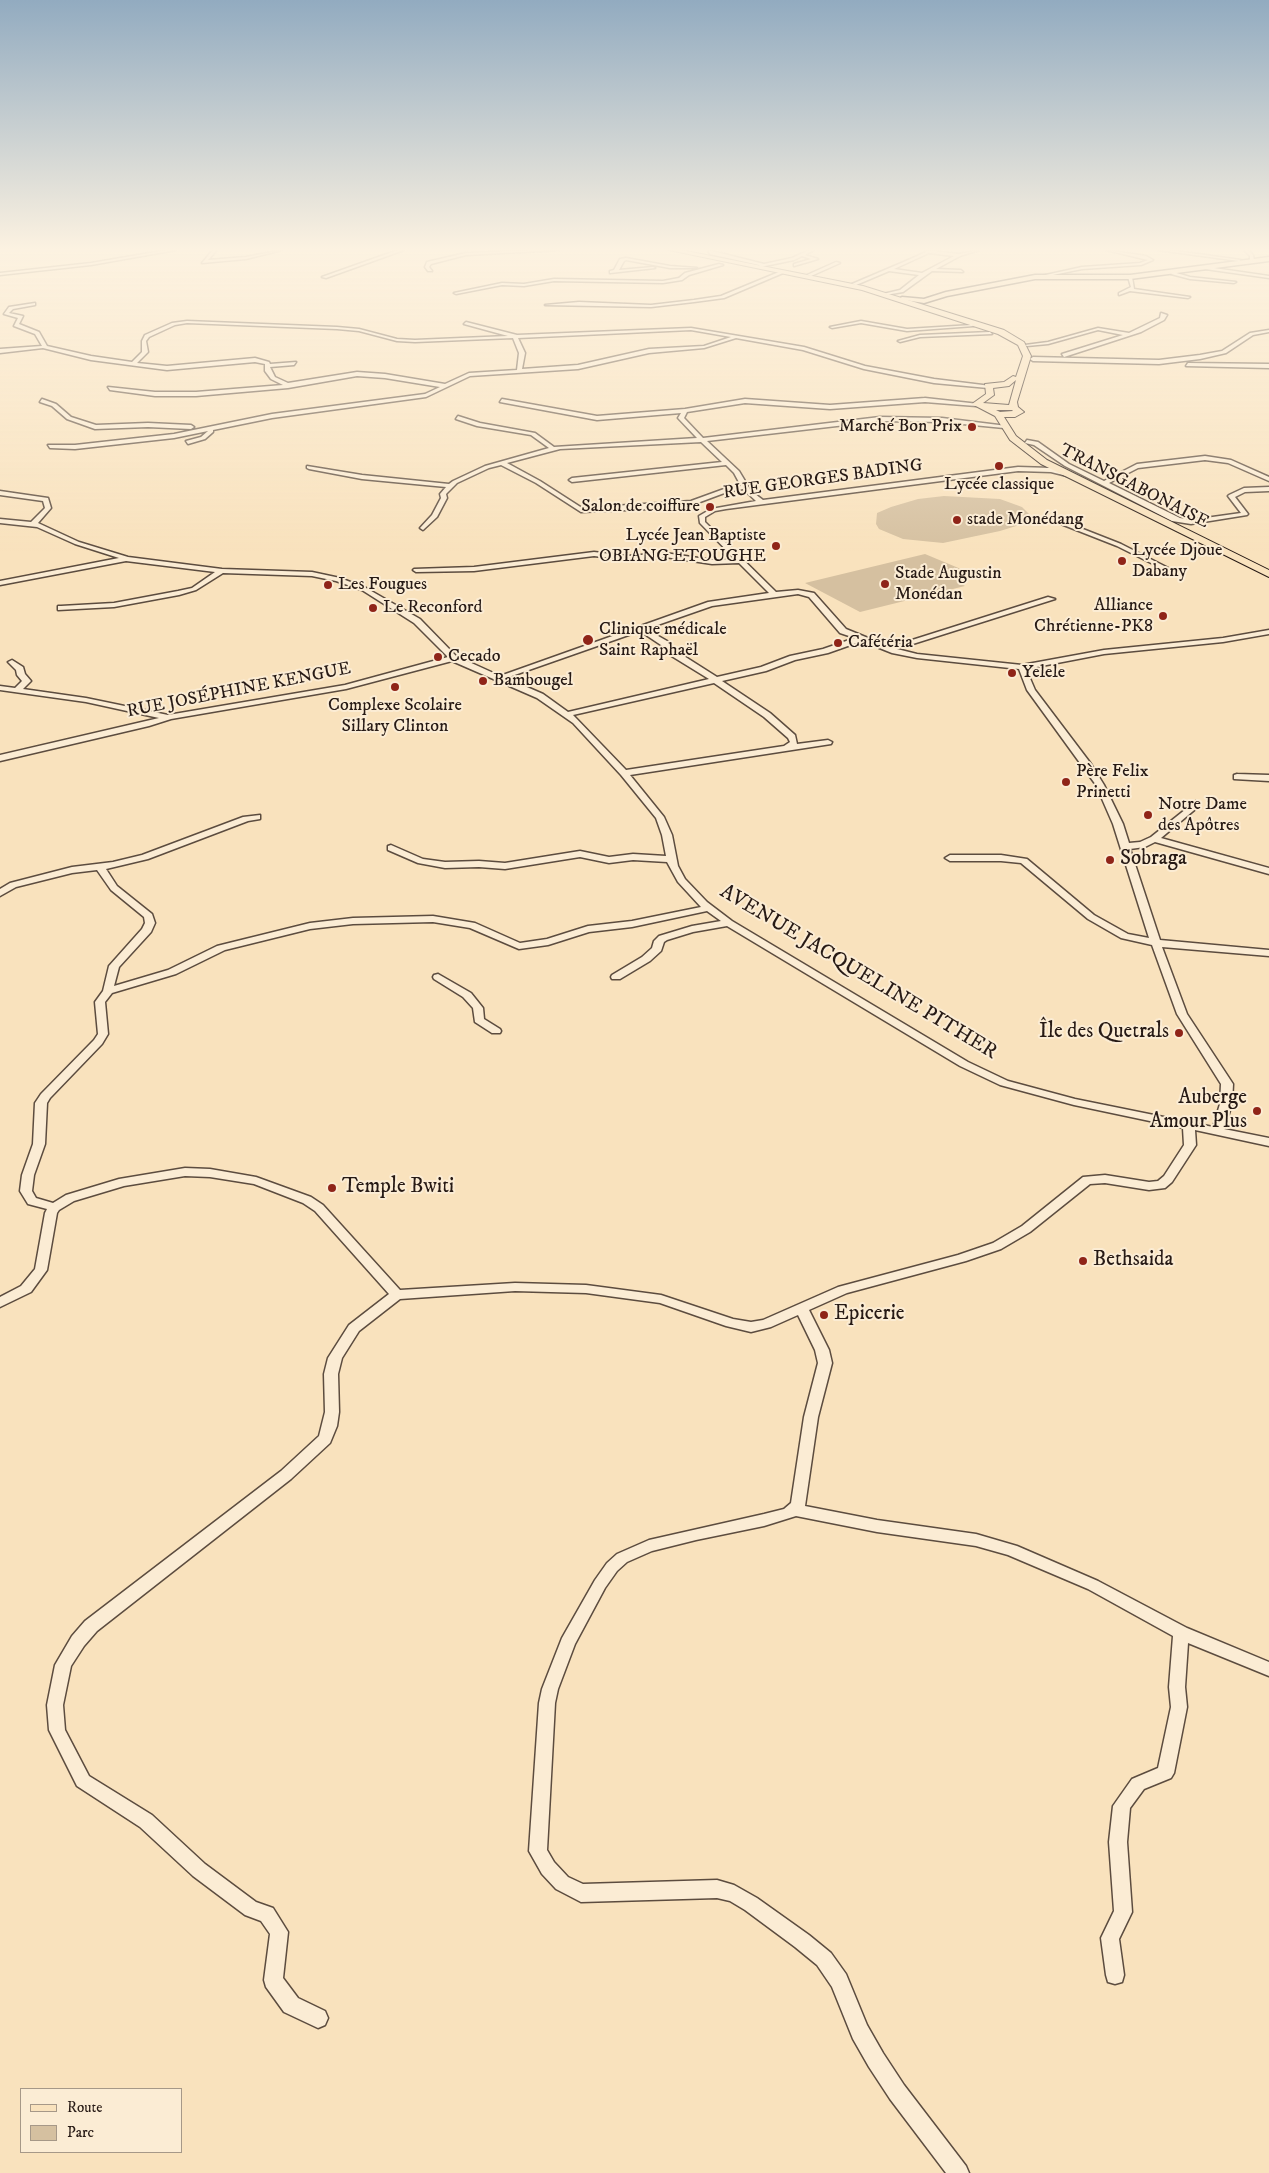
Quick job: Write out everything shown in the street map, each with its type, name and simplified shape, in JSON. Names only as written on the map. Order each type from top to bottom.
[{"type":"highway","points":[[998,410],[1013,378],[1019,359],[1018,351]]},
{"type":"highway","points":[[976,404],[1013,412],[1013,400],[1027,361],[1024,351]]},
{"type":"highway","points":[[976,404],[990,395],[991,392],[988,386],[1006,384],[1013,378]]},
{"type":"highway","name":"TRANSGABONAISE","points":[[998,410],[1004,426],[1018,442],[1033,454],[1077,479],[1269,574]]},
{"type":"highway","name":"TRANSGABONAISE","points":[[1013,412],[1011,421],[1014,427],[1027,442],[1052,461],[1137,501],[1269,568]]},
{"type":"street","points":[[63,351],[91,358],[181,368],[255,360],[267,363],[268,371],[281,384],[295,385]]},
{"type":"street","points":[[136,362],[145,351]]},
{"type":"street","points":[[519,371],[521,351]]},
{"type":"street","points":[[50,446],[75,447],[147,439],[272,416],[421,396],[436,392],[474,374],[578,367],[646,351]]},
{"type":"street","points":[[812,351],[864,366],[934,381],[988,386]]},
{"type":"street","points":[[1041,359],[1076,351]]},
{"type":"street","points":[[1033,359],[1159,362],[1200,357],[1225,351]]},
{"type":"street","points":[[1089,360],[1168,365],[1269,366]]},
{"type":"street","points":[[268,366],[294,363]]},
{"type":"street","points":[[110,388],[155,394],[189,394],[295,385],[357,374],[385,376],[446,386]]},
{"type":"street","points":[[502,401],[597,418],[685,411],[745,401],[830,407],[925,400],[976,404]]},
{"type":"street","points":[[42,401],[54,405],[69,418],[95,428],[148,425],[215,427]]},
{"type":"street","points":[[685,411],[682,419],[701,440],[739,474],[749,494],[761,502]]},
{"type":"street","points":[[458,418],[479,425],[532,434],[544,440],[553,449]]},
{"type":"street","points":[[422,528],[435,516],[444,498],[443,494],[450,486],[477,471],[553,449],[635,447],[880,419],[942,420],[1004,426]]},
{"type":"street","points":[[188,442],[205,436],[215,427]]},
{"type":"street","points":[[1027,442],[1036,444],[1059,460],[1137,501]]},
{"type":"street","points":[[1027,469],[1042,465],[1033,454]]},
{"type":"street","points":[[1105,483],[1137,466],[1205,458],[1229,460],[1269,479]]},
{"type":"street","points":[[572,480],[727,462]]},
{"type":"street","points":[[501,463],[538,482],[581,510],[692,503],[726,490],[745,488]]},
{"type":"street","points":[[309,467],[362,477],[450,486]]},
{"type":"street","name":"RUE GEORGES BADING","points":[[774,594],[702,522],[701,517],[716,509],[761,502],[1027,469],[1052,470],[1077,479]]},
{"type":"street","points":[[1173,520],[1191,522],[1241,515],[1244,514],[1231,496],[1244,490],[1269,489]]},
{"type":"street","points":[[0,493],[46,499],[48,508],[34,524]]},
{"type":"street","points":[[0,521],[34,524],[77,544],[126,559],[222,571],[312,574],[353,584],[380,597],[417,621],[453,658]]},
{"type":"street","points":[[1063,522],[1119,545],[1175,572]]},
{"type":"street","points":[[416,570],[474,569],[537,559],[594,554],[628,558],[666,555],[712,562],[740,561]]},
{"type":"street","points":[[0,583],[126,559]]},
{"type":"street","points":[[60,608],[114,604],[179,593],[194,589],[222,571]]},
{"type":"street","points":[[500,678],[711,604],[798,592],[811,595],[838,627],[860,639],[917,656],[983,661],[1022,667],[1104,652],[1223,640],[1269,632]]},
{"type":"street","points":[[890,649],[1051,599]]},
{"type":"street","points":[[641,629],[664,643],[673,653],[767,715],[792,737],[794,743],[787,748]]},
{"type":"street","points":[[568,714],[770,667],[793,658],[834,649],[860,639]]},
{"type":"street","name":"AVENUE JACQUELINE PITHER","points":[[453,658],[544,699],[568,714],[624,773],[660,817],[666,830],[672,859],[681,880],[708,908],[729,923],[978,1072],[1039,1094],[1269,1142]]},
{"type":"street","name":"RUE JOSÉPHINE KENGUE","points":[[0,758],[139,726],[169,717],[346,687],[453,658]]},
{"type":"street","points":[[12,662],[20,668],[21,675],[27,681],[17,690]]},
{"type":"street","points":[[1022,667],[1031,690],[1077,750],[1100,785],[1127,846],[1156,943],[1185,1022],[1227,1084],[1226,1104],[1218,1131]]},
{"type":"street","points":[[0,688],[86,700],[169,717]]},
{"type":"street","points":[[624,773],[828,742]]},
{"type":"street","points":[[1237,777],[1269,778]]},
{"type":"street","points":[[1127,846],[1142,845],[1154,839],[1196,804]]},
{"type":"street","points":[[0,893],[13,885],[72,870],[127,862],[257,817]]},
{"type":"street","points":[[1154,839],[1269,871]]},
{"type":"street","points":[[391,848],[411,858],[435,864],[505,866],[580,854],[609,860],[633,856],[672,859]]},
{"type":"street","points":[[950,858],[1001,858],[1024,861],[1092,918],[1113,931],[1141,941],[1269,953]]},
{"type":"street","points":[[55,1207],[32,1201],[26,1191],[28,1175],[39,1144],[41,1103],[45,1096],[98,1042],[102,1034],[100,1002],[108,991],[114,966],[147,930],[150,923],[149,916],[114,888],[99,866]]},
{"type":"street","points":[[108,991],[172,972],[221,948],[310,926],[353,921],[433,919],[472,925],[519,946],[548,942],[588,929],[632,924],[708,908]]},
{"type":"street","points":[[616,977],[646,959],[658,949],[659,941],[663,938],[692,929],[729,923]]},
{"type":"street","points":[[438,977],[467,995],[478,1008],[479,1020],[496,1031]]},
{"type":"street","points":[[318,2018],[291,2005],[273,1980],[279,1932],[267,1914],[251,1909],[198,1870],[146,1821],[84,1781],[57,1730],[55,1704],[63,1665],[91,1626],[286,1475],[325,1439],[330,1426],[332,1412],[331,1374],[335,1358],[354,1328],[397,1295],[515,1286],[586,1289],[661,1299],[732,1324],[751,1327],[766,1324],[802,1310],[844,1290],[990,1249],[1026,1229],[1087,1180],[1106,1179],[1149,1186],[1161,1185],[1168,1179],[1190,1145],[1188,1126]]},
{"type":"street","points":[[0,1303],[26,1289],[37,1278],[45,1256],[50,1222],[55,1207],[70,1198],[98,1189],[171,1172],[210,1172],[256,1181],[296,1195],[319,1208],[397,1295]]},
{"type":"street","points":[[794,1510],[800,1497],[811,1417],[825,1363],[822,1350],[802,1310]]},
{"type":"street","points":[[959,2173],[897,2092],[876,2060],[860,2032],[839,1981],[824,1959],[802,1941],[734,1894],[717,1889],[581,1893],[562,1883],[548,1868],[538,1851],[547,1703],[550,1689],[568,1643],[600,1584],[612,1566],[622,1558],[649,1546],[764,1520],[794,1510],[877,1526],[976,1540],[1012,1550],[1094,1585],[1181,1633],[1269,1668]]},
{"type":"street","points":[[1116,1975],[1110,1938],[1123,1912],[1118,1842],[1122,1806],[1138,1784],[1165,1773],[1179,1708],[1177,1687],[1181,1633]]},
{"type":"green space","points":[[944,496],[1000,499],[1022,507],[1030,515],[1026,523],[1000,531],[943,543],[903,539],[879,529],[876,524],[877,513],[891,507],[918,499]]},
{"type":"green space","name":"Stade Augustin Monédan","points":[[925,554],[980,577],[958,582],[965,586],[860,612],[805,583]]},
{"type":"place","name":"Marché Bon Prix","points":[[972,427]]},
{"type":"place","name":"Lycée classique","points":[[999,466]]},
{"type":"place","name":"Salon de coiffure","points":[[710,507]]},
{"type":"place","name":"stade Monédang","points":[[957,520]]},
{"type":"place","name":"Lycée Jean Baptiste OBIANG ETOUGHE","points":[[776,546]]},
{"type":"place","name":"Lycée Djoue Dabany","points":[[1122,561]]},
{"type":"place","name":"Stade Augustin Monédan","points":[[885,584]]},
{"type":"place","name":"Les Fougues","points":[[328,585]]},
{"type":"place","name":"Le Reconford","points":[[373,608]]},
{"type":"place","name":"Alliance Chrétienne-PK8","points":[[1163,616]]},
{"type":"place","name":"Clinique médicale Saint Raphaël","points":[[588,640]]},
{"type":"place","name":"Cafétéria","points":[[838,643]]},
{"type":"place","name":"Cecado","points":[[438,657]]},
{"type":"place","name":"Yelele","points":[[1012,673]]},
{"type":"place","name":"Bambougel","points":[[483,681]]},
{"type":"place","name":"Complexe Scolaire Sillary Clinton","points":[[395,687]]},
{"type":"place","name":"Père Felix Prinetti","points":[[1066,782]]},
{"type":"place","name":"Notre Dame des Apôtres","points":[[1148,815]]},
{"type":"place","name":"Sobraga","points":[[1110,860]]},
{"type":"place","name":"Île des Quetrals","points":[[1179,1033]]},
{"type":"place","name":"Auberge Amour Plus","points":[[1257,1111]]},
{"type":"place","name":"Temple Bwiti","points":[[332,1188]]},
{"type":"place","name":"Bethsaida","points":[[1083,1261]]},
{"type":"place","name":"Epicerie","points":[[824,1315]]}]
